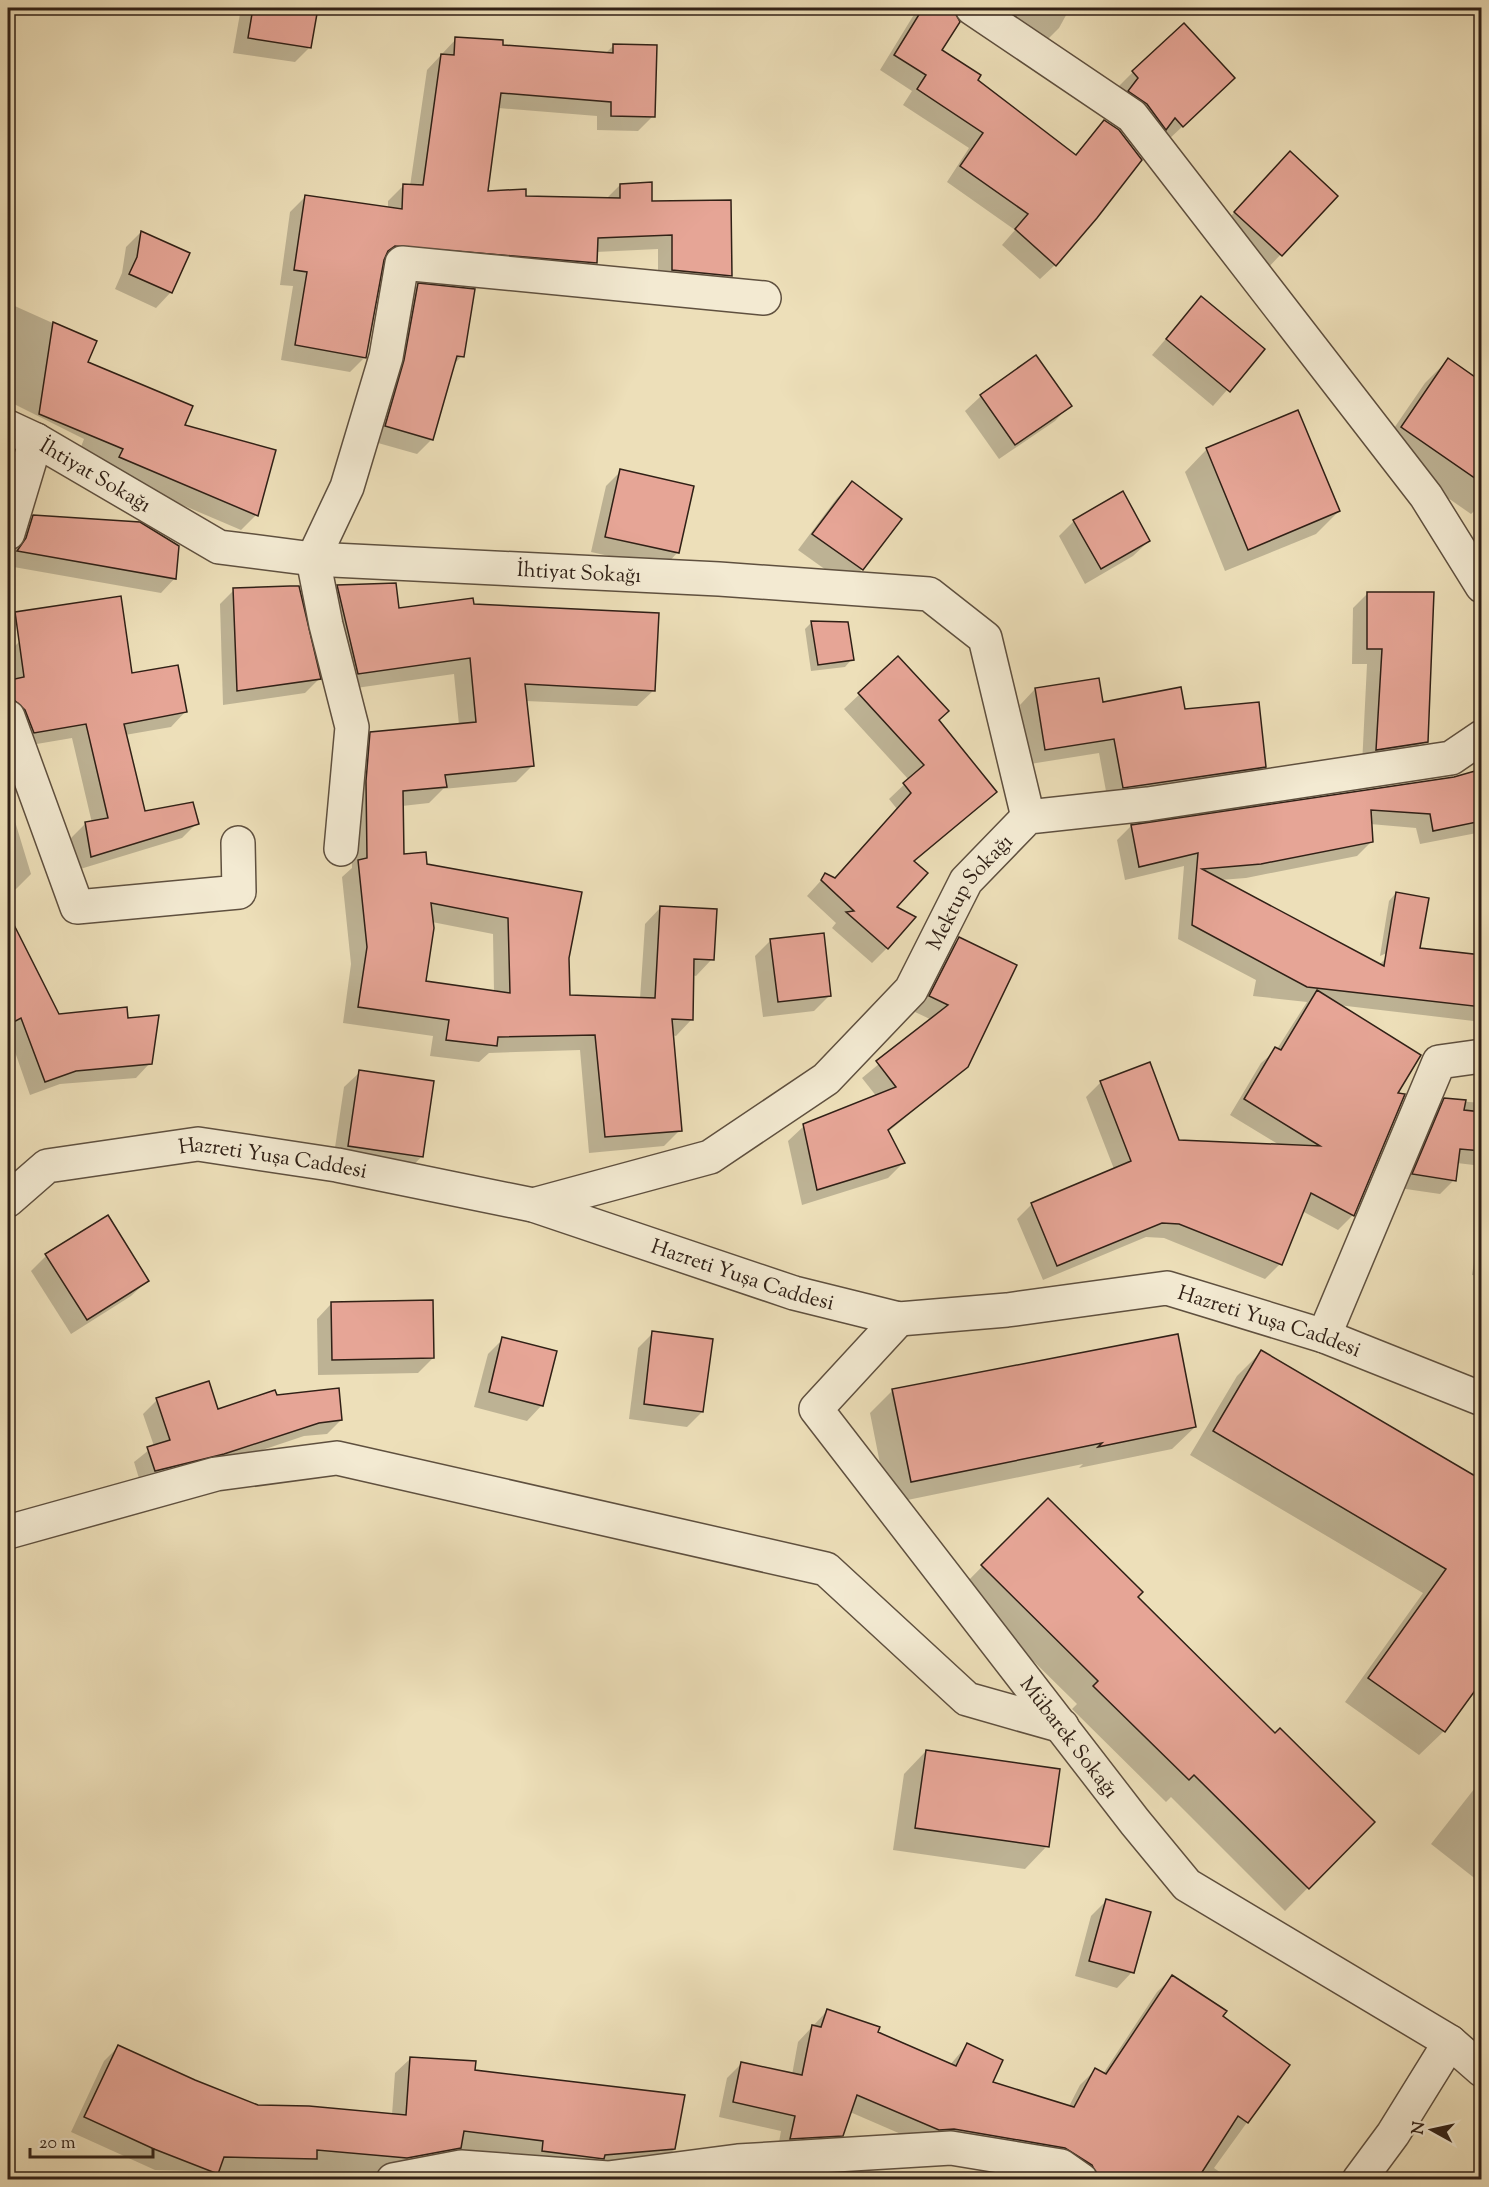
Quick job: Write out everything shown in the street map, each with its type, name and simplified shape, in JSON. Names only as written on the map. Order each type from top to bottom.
[{"type":"street","points":[[972,8],[1132,116],[1426,496],[1482,586]]},
{"type":"street","points":[[341,849],[352,727],[326,625],[313,559],[347,487],[387,357],[402,263],[764,298]]},
{"type":"street","points":[[8,533],[22,434]]},
{"type":"street","name":"İhtiyat Sokağı","points":[[22,434],[219,547],[313,559],[719,579],[929,594],[985,638],[1028,817]]},
{"type":"street","points":[[8,717],[77,907],[239,892],[238,843]]},
{"type":"street","name":"Mektup Sokağı","points":[[533,1205],[710,1157],[826,1079],[910,990],[966,881],[1028,817],[1148,804],[1450,758],[1482,738]]},
{"type":"street","points":[[1324,1336],[1439,1062],[1482,1056]]},
{"type":"street","name":"Hazreti Yuşa Caddesi","points":[[8,1200],[47,1167],[198,1144],[337,1165],[533,1205],[794,1293],[899,1319],[1007,1310],[1167,1288],[1324,1336],[1482,1399]]},
{"type":"street","name":"Mübarek Sokağı","points":[[899,1319],[816,1409],[1062,1726],[1187,1885],[1450,2042],[1482,2070]]},
{"type":"street","points":[[8,1532],[216,1474],[337,1458],[826,1569],[967,1699],[1062,1726]]},
{"type":"street","points":[[1359,2180],[1393,2134],[1450,2042]]},
{"type":"street","points":[[393,2180],[462,2167],[608,2178],[738,2161],[951,2148],[1061,2166],[1081,2180]]},
{"type":"building","points":[[253,8],[318,8],[311,48],[248,38]]},
{"type":"building","points":[[923,8],[953,8],[960,22],[942,50],[981,75],[978,80],[1076,155],[1104,120],[1119,130],[1142,160],[1056,266],[1015,229],[1028,214],[960,166],[983,133],[917,89],[926,75],[894,55]]},
{"type":"building","points":[[1184,23],[1235,78],[1183,127],[1175,118],[1166,130],[1147,104],[1128,91],[1138,78],[1132,71]]},
{"type":"building","points":[[455,37],[503,40],[503,45],[613,53],[613,44],[657,45],[655,117],[611,116],[611,102],[501,93],[488,191],[526,189],[526,196],[620,198],[620,184],[652,182],[652,201],[731,200],[732,276],[672,270],[672,235],[598,238],[597,263],[395,246],[388,251],[384,260],[366,358],[295,345],[307,272],[294,270],[305,195],[402,209],[403,184],[423,185],[441,54],[454,55]]},
{"type":"building","points":[[1290,151],[1338,196],[1282,256],[1234,212]]},
{"type":"building","points":[[141,231],[190,253],[172,293],[129,274],[137,257]]},
{"type":"building","points":[[418,283],[475,289],[464,357],[457,356],[433,440],[385,426],[404,360]]},
{"type":"building","points":[[1201,296],[1265,349],[1230,392],[1166,339]]},
{"type":"building","points":[[53,322],[97,341],[88,362],[193,406],[185,425],[276,450],[258,516],[119,457],[123,449],[39,414]]},
{"type":"building","points":[[1036,355],[1072,406],[1015,445],[980,395]]},
{"type":"building","points":[[1448,358],[1482,382],[1482,483],[1401,427]]},
{"type":"building","points":[[1298,410],[1340,511],[1248,550],[1206,448]]},
{"type":"building","points":[[620,469],[694,486],[679,553],[605,537]]},
{"type":"building","points":[[852,481],[902,519],[863,570],[812,534]]},
{"type":"building","points":[[1123,491],[1150,541],[1101,569],[1073,520]]},
{"type":"building","points":[[33,515],[140,522],[179,546],[176,579],[17,551],[26,538]]},
{"type":"building","points":[[396,583],[399,608],[473,598],[474,604],[659,613],[655,691],[525,684],[534,766],[445,775],[447,787],[403,791],[404,854],[426,852],[427,864],[582,892],[569,958],[570,995],[655,998],[660,906],[717,909],[714,960],[694,959],[693,1020],[672,1019],[682,1131],[605,1137],[595,1035],[498,1037],[497,1046],[446,1040],[449,1020],[358,1007],[367,947],[358,860],[367,858],[366,781],[370,732],[476,722],[470,658],[358,674],[337,585]],"holes":[[[431,903],[508,918],[510,993],[426,981],[434,928]]]},
{"type":"building","points":[[299,586],[321,679],[237,691],[233,588]]},
{"type":"building","points":[[1367,592],[1434,592],[1428,742],[1376,750],[1382,649],[1367,649]]},
{"type":"building","points":[[121,596],[132,673],[178,665],[187,712],[124,724],[145,811],[193,802],[199,824],[91,857],[85,822],[108,818],[86,724],[34,733],[25,710],[13,699],[10,680],[24,677],[15,612]]},
{"type":"building","points":[[811,621],[848,622],[854,660],[818,665]]},
{"type":"building","points":[[898,656],[949,711],[939,720],[997,792],[914,861],[928,873],[897,907],[916,917],[888,949],[846,912],[854,911],[821,880],[825,873],[835,878],[911,793],[903,783],[924,765],[858,693]]},
{"type":"building","points":[[1099,678],[1103,702],[1181,687],[1185,709],[1259,702],[1266,767],[1123,788],[1114,739],[1045,750],[1035,688]]},
{"type":"building","points":[[1482,769],[1482,821],[1433,831],[1430,814],[1371,810],[1373,842],[1261,864],[1202,869],[1384,966],[1396,892],[1429,898],[1420,948],[1482,955],[1482,1007],[1307,987],[1192,925],[1198,853],[1139,867],[1131,825],[1454,777]]},
{"type":"building","points":[[8,913],[59,1014],[127,1007],[128,1018],[159,1015],[152,1064],[76,1071],[45,1082],[21,1018],[8,1025]]},
{"type":"building","points":[[824,933],[831,996],[778,1002],[770,939]]},
{"type":"building","points":[[959,937],[1017,965],[968,1067],[888,1130],[905,1163],[817,1190],[803,1124],[896,1087],[876,1061],[948,1005],[929,996]]},
{"type":"building","points":[[1317,990],[1421,1055],[1398,1093],[1405,1094],[1354,1216],[1311,1193],[1282,1265],[1179,1224],[1162,1223],[1057,1266],[1031,1203],[1131,1161],[1100,1081],[1150,1062],[1179,1140],[1320,1146],[1244,1099],[1275,1047],[1281,1050]]},
{"type":"building","points":[[359,1070],[434,1081],[423,1157],[348,1146]]},
{"type":"building","points":[[1444,1098],[1466,1100],[1464,1110],[1482,1112],[1482,1151],[1460,1149],[1456,1181],[1412,1174]]},
{"type":"building","points":[[108,1215],[149,1281],[87,1320],[45,1254]]},
{"type":"building","points":[[433,1300],[434,1358],[332,1360],[331,1302]]},
{"type":"building","points":[[652,1331],[713,1339],[703,1412],[644,1404]]},
{"type":"building","points":[[1178,1334],[1196,1427],[1098,1447],[1102,1443],[911,1482],[892,1389]]},
{"type":"building","points":[[502,1337],[557,1351],[543,1406],[489,1392]]},
{"type":"building","points":[[1261,1350],[1482,1480],[1482,1681],[1445,1732],[1368,1678],[1446,1569],[1213,1431]]},
{"type":"building","points":[[209,1381],[218,1409],[275,1390],[277,1395],[339,1388],[342,1420],[319,1423],[224,1454],[155,1471],[147,1447],[170,1440],[156,1398]]},
{"type":"building","points":[[1048,1498],[1143,1592],[1138,1597],[1275,1733],[1280,1728],[1375,1822],[1309,1889],[1194,1775],[1189,1780],[1093,1686],[1098,1681],[981,1565]]},
{"type":"building","points":[[926,1750],[1060,1769],[1049,1847],[915,1828]]},
{"type":"building","points":[[1106,1899],[1151,1912],[1134,1973],[1089,1961]]},
{"type":"building","points":[[1172,1975],[1227,2011],[1223,2016],[1290,2065],[1248,2123],[1238,2116],[1197,2180],[1099,2180],[1092,2165],[1065,2148],[954,2129],[939,2130],[857,2095],[843,2136],[790,2139],[795,2116],[733,2102],[741,2062],[802,2075],[812,2025],[821,2027],[827,2009],[880,2027],[878,2032],[956,2066],[967,2043],[1003,2060],[993,2082],[1074,2107],[1095,2068],[1106,2074]]},
{"type":"building","points":[[118,2045],[195,2080],[258,2105],[309,2106],[406,2115],[410,2057],[476,2061],[475,2070],[685,2095],[675,2149],[605,2155],[604,2159],[542,2151],[543,2141],[464,2131],[461,2148],[407,2158],[317,2150],[317,2159],[224,2157],[218,2174],[154,2149],[84,2117]]},
{"type":"building","points":[[831,2174],[829,2180],[782,2180],[783,2177]]}]
